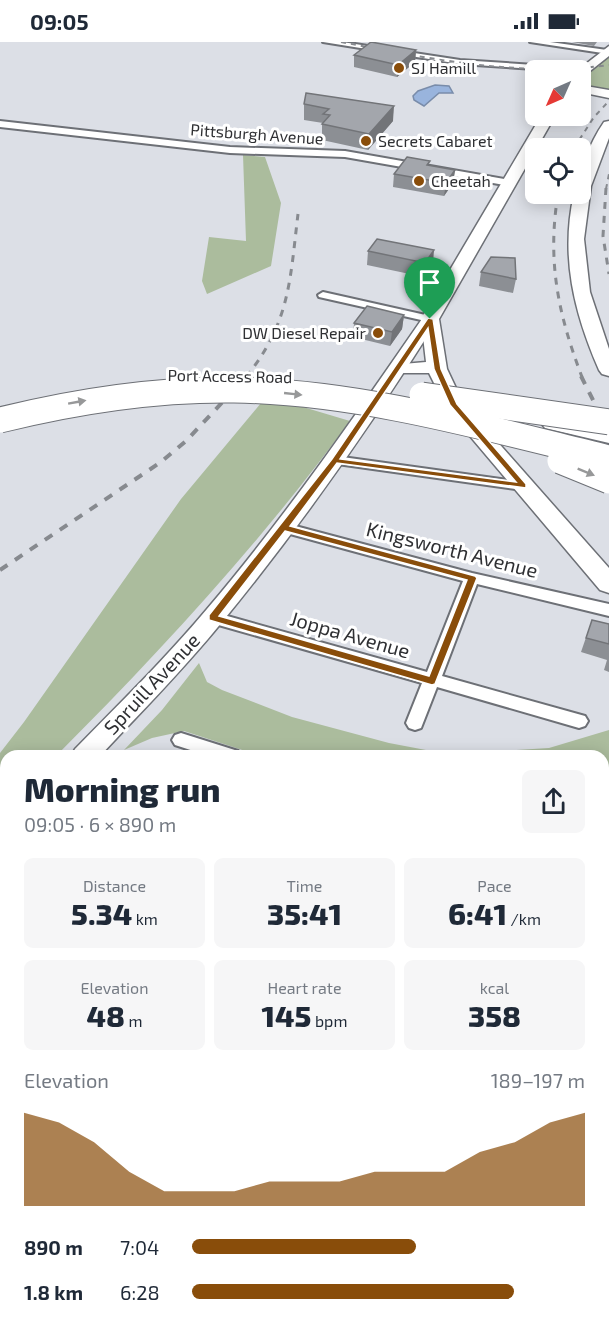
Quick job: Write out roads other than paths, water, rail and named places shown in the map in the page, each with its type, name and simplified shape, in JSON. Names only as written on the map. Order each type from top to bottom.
[{"type":"highway","name":"Port Access Road","points":[[0,404],[93,382],[183,373],[286,375],[461,401]]},
{"type":"highway","name":"Port Access Road","points":[[0,420],[39,409],[160,391],[270,392],[329,398],[432,417]]},
{"type":"highway","points":[[461,401],[609,422]]},
{"type":"highway","points":[[461,401],[609,436]]},
{"type":"highway","points":[[432,417],[609,458]]},
{"type":"highway","points":[[432,417],[498,438],[609,481]]},
{"type":"main road","points":[[591,65],[608,51]]},
{"type":"main road","points":[[609,125],[587,174],[576,213],[575,252],[585,310],[609,370]]},
{"type":"main road","points":[[542,126],[430,319],[437,367],[454,405],[609,584]]},
{"type":"main road","points":[[398,369],[437,367]]},
{"type":"street","points":[[327,42],[460,62],[525,67]]},
{"type":"street","points":[[534,42],[608,51]]},
{"type":"street","points":[[591,90],[609,94]]},
{"type":"street","name":"Pittsburgh Avenue","points":[[0,124],[230,150],[345,154],[510,183]]},
{"type":"street","points":[[323,296],[430,319]]},
{"type":"street","name":"Spruill Avenue","points":[[90,750],[213,618],[335,460],[430,319]]},
{"type":"street","points":[[335,460],[523,486]]},
{"type":"street","name":"Kingsworth Avenue","points":[[284,528],[472,578],[609,610]]},
{"type":"street","points":[[415,723],[472,578]]},
{"type":"street","name":"Joppa Avenue","points":[[213,618],[579,721]]},
{"type":"street","points":[[181,740],[213,750]]},
{"type":"water","points":[[435,85],[449,86],[453,93],[439,93],[424,106],[414,100],[413,96],[418,91]]},
{"type":"railway","points":[[341,42],[441,60],[508,67],[541,69],[609,65]]},
{"type":"railway","points":[[580,138],[594,117],[609,101]]},
{"type":"railway","points":[[606,189],[609,174]]},
{"type":"railway","points":[[606,188],[603,236],[609,274]]},
{"type":"railway","points":[[557,204],[554,265],[557,287],[567,331],[582,377]]},
{"type":"railway","points":[[246,377],[261,357],[280,319],[290,280],[298,214]]},
{"type":"railway","points":[[0,570],[161,462],[186,441],[247,376]]},
{"type":"railway","points":[[581,376],[609,432]]},
{"type":"place","name":"SJ Hamill","points":[[399,68]]},
{"type":"place","name":"Secrets Cabaret","points":[[366,141]]},
{"type":"place","name":"Cheetah","points":[[419,181]]},
{"type":"place","name":"DW Diesel Repair","points":[[378,333]]}]
